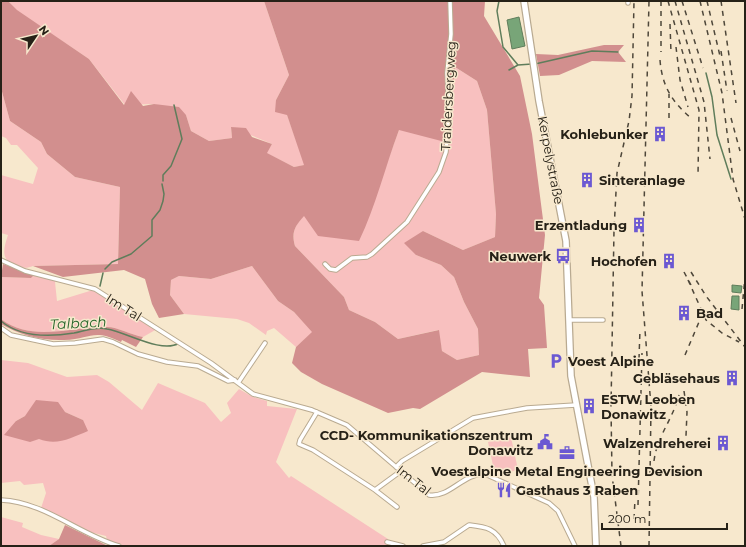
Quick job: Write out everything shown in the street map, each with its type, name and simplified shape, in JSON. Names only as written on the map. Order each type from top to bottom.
[{"type":"main road","name":"Kerpelystraße","points":[[524,1],[535,73],[566,241],[571,376],[594,497],[596,546]]},
{"type":"street","name":"Traidersbergweg","points":[[325,264],[330,269],[336,270],[352,258],[367,258],[372,254],[407,222],[439,172],[446,152],[448,110],[446,72],[451,34],[450,1]]},
{"type":"street","name":"Im Tal","points":[[1,260],[25,271],[76,284],[103,293],[177,340],[253,394],[317,412],[347,425],[429,495],[435,496],[477,473],[484,474],[554,506],[574,546]]},
{"type":"street","points":[[569,320],[603,320]]},
{"type":"street","name":"Im Tal","points":[[1,328],[11,335],[52,344],[75,343],[103,339],[138,354],[167,362],[198,366],[228,381],[237,382]]},
{"type":"street","points":[[237,382],[265,343]]},
{"type":"street","points":[[396,467],[402,461],[473,418],[527,408],[576,405]]},
{"type":"street","points":[[317,412],[299,444],[313,450],[375,490],[397,507]]},
{"type":"street","points":[[375,490],[401,471]]},
{"type":"street","points":[[1,500],[44,510],[83,532],[119,546]]},
{"type":"street","points":[[423,546],[444,542],[468,525],[490,529],[500,536],[504,546]]},
{"type":"street","points":[[387,542],[403,546]]},
{"type":"shaded area","points":[[1,1],[8,1],[17,10],[89,59],[124,105],[131,91],[143,106],[154,104],[179,107],[186,115],[191,131],[209,141],[232,138],[231,127],[246,128],[252,137],[272,144],[267,153],[294,167],[304,165],[287,115],[275,112],[276,100],[289,75],[264,1],[485,1],[484,16],[520,76],[532,134],[545,235],[539,298],[544,305],[547,348],[528,349],[530,377],[482,372],[420,409],[413,408],[388,413],[322,384],[301,372],[292,363],[296,347],[312,332],[294,312],[278,301],[252,266],[211,279],[179,276],[171,280],[170,295],[184,314],[159,318],[152,304],[145,279],[124,270],[63,277],[33,266],[118,264],[120,187],[75,177],[47,154],[41,142],[10,121],[1,88]],"holes":[[[455,67],[477,81],[487,110],[496,214],[495,237],[463,250],[423,231],[404,243],[416,255],[441,265],[454,277],[464,302],[478,329],[479,355],[457,360],[442,351],[439,330],[398,339],[375,322],[349,310],[344,297],[295,246],[293,237],[296,226],[304,216],[318,236],[359,241],[365,228],[399,130],[449,143]]]},
{"type":"shaded area","points":[[8,1],[264,1],[289,75],[276,100],[287,115],[305,165],[294,167],[266,153],[272,144],[231,127],[232,138],[209,141],[191,131],[186,115],[154,104],[125,105],[89,59],[16,10]]},
{"type":"shaded area","points":[[519,17],[525,46],[512,49],[507,20]]},
{"type":"shaded area","points":[[604,45],[624,45],[618,52],[626,62],[592,61],[559,75],[540,76],[536,54],[558,55]]},
{"type":"shaded area","points":[[455,67],[477,81],[487,110],[496,214],[495,237],[463,250],[423,231],[416,255],[441,265],[454,277],[464,302],[478,329],[479,355],[457,360],[442,351],[438,330],[398,339],[375,322],[349,310],[344,297],[295,246],[293,237],[296,226],[304,215],[386,165],[399,130]]},
{"type":"shaded area","points":[[1,88],[10,121],[41,142],[47,154],[75,177],[120,187],[118,264],[33,266],[24,268],[14,265],[5,256],[4,248],[8,235],[1,233],[1,175],[33,184],[38,168],[17,145],[11,145],[6,138],[1,136]]},
{"type":"shaded area","points":[[3,264],[34,275],[31,278],[1,277]]},
{"type":"shaded area","points":[[252,266],[278,301],[294,312],[313,332],[296,347],[274,328],[267,331],[266,335],[249,323],[237,319],[184,314],[170,295],[171,280],[179,276],[211,279]]},
{"type":"shaded area","points":[[34,275],[58,280],[55,282],[57,301],[93,290],[157,329],[143,337],[111,327],[93,327],[39,332],[13,326],[1,319],[1,277],[31,278]]},
{"type":"shaded area","points":[[732,285],[742,286],[741,293],[732,292]]},
{"type":"shaded area","points":[[732,296],[739,296],[739,310],[731,309]]},
{"type":"shaded area","points":[[1,319],[13,326],[39,332],[107,327],[116,328],[143,337],[136,347],[122,340],[121,342],[112,338],[98,335],[64,340],[48,339],[15,331],[1,324]]},
{"type":"shaded area","points":[[1,360],[28,363],[67,377],[97,375],[109,382],[142,410],[158,383],[205,403],[221,422],[231,413],[227,403],[239,389],[253,397],[267,401],[267,406],[297,409],[276,462],[289,478],[291,476],[388,539],[388,546],[125,546],[107,540],[106,536],[86,531],[41,508],[46,493],[43,483],[24,485],[20,481],[1,483]],"holes":[[[65,412],[83,420],[16,421],[25,416]]]},
{"type":"shaded area","points":[[36,400],[58,402],[65,412],[83,420],[88,431],[64,440],[52,442],[39,439],[30,442],[4,435],[16,421],[25,416]]},
{"type":"shaded area","points":[[511,437],[518,470],[495,475],[488,442]]},
{"type":"shaded area","points":[[1,517],[23,523],[22,527],[41,535],[59,539],[49,546],[1,546]]},
{"type":"shaded area","points":[[65,525],[108,546],[49,546],[59,539]]},
{"type":"waterway","points":[[499,1],[497,11],[503,47],[518,65],[532,64]]},
{"type":"waterway","points":[[535,64],[592,51],[618,52]]},
{"type":"waterway","name":"Talbach","points":[[509,70],[518,65]]},
{"type":"waterway","points":[[706,73],[712,97],[717,135],[731,179]]},
{"type":"waterway","points":[[163,181],[163,175],[171,166],[182,139],[174,105]]},
{"type":"waterway","points":[[105,269],[112,262],[131,254],[152,236],[152,220],[160,210],[163,201],[164,194],[162,184]]},
{"type":"waterway","points":[[100,286],[103,273]]},
{"type":"waterway","name":"Talbach","points":[[1,321],[26,333],[55,335],[74,333],[94,328],[103,328],[163,346],[172,346],[179,343]]},
{"type":"railway","points":[[621,546],[612,475],[611,407],[614,230],[617,173],[629,121],[632,96],[634,1]]},
{"type":"railway","points":[[649,1],[642,291],[651,407],[649,546]]},
{"type":"railway","points":[[661,1],[661,52]]},
{"type":"railway","points":[[668,1],[699,110],[698,176]]},
{"type":"railway","points":[[675,1],[704,102],[710,159]]},
{"type":"railway","points":[[682,1],[703,68]]},
{"type":"railway","points":[[700,1],[722,93],[733,179],[745,219]]},
{"type":"railway","points":[[707,1],[720,56]]},
{"type":"railway","points":[[721,1],[736,103]]},
{"type":"railway","points":[[670,24],[671,53]]},
{"type":"railway","points":[[676,47],[680,80],[688,107]]},
{"type":"railway","points":[[721,51],[727,91]]},
{"type":"railway","points":[[660,60],[663,78],[669,93],[678,106],[691,118]]},
{"type":"railway","points":[[669,94],[669,118]]},
{"type":"railway","points":[[731,118],[740,151]]},
{"type":"railway","points":[[684,272],[691,285]]},
{"type":"railway","points":[[691,272],[706,296],[745,347]]},
{"type":"railway","points":[[742,309],[745,277]]},
{"type":"railway","points":[[688,280],[706,320],[722,333],[739,342]]},
{"type":"railway","points":[[685,355],[699,322]]},
{"type":"railway","points":[[639,359],[640,329]]},
{"type":"railway","points":[[638,505],[642,353]]},
{"type":"railway","points":[[684,391],[687,412],[686,436]]},
{"type":"railway","points":[[654,461],[658,444],[679,395]]},
{"type":"railway","points":[[634,519],[635,499]]},
{"type":"place","name":"Kohlebunker","points":[[660,134]]},
{"type":"place","name":"Sinteranlage","points":[[587,180]]},
{"type":"place","name":"Erzentladung","points":[[639,225]]},
{"type":"place","name":"Neuwerk","points":[[563,256]]},
{"type":"place","name":"Hochofen","points":[[669,261]]},
{"type":"place","name":"Bad","points":[[684,313]]},
{"type":"place","name":"Voest Alpine","points":[[556,361]]},
{"type":"place","name":"Gebläsehaus","points":[[732,378]]},
{"type":"place","name":"ESTW Leoben Donawitz","points":[[589,406]]},
{"type":"place","name":"CCD- Kommunikationszentrum Donawitz","points":[[545,442]]},
{"type":"place","name":"Walzendreherei","points":[[723,443]]},
{"type":"place","name":"Voestalpine Metal Engineering Devision","points":[[567,453]]},
{"type":"place","name":"Gasthaus 3 Raben","points":[[504,490]]}]
